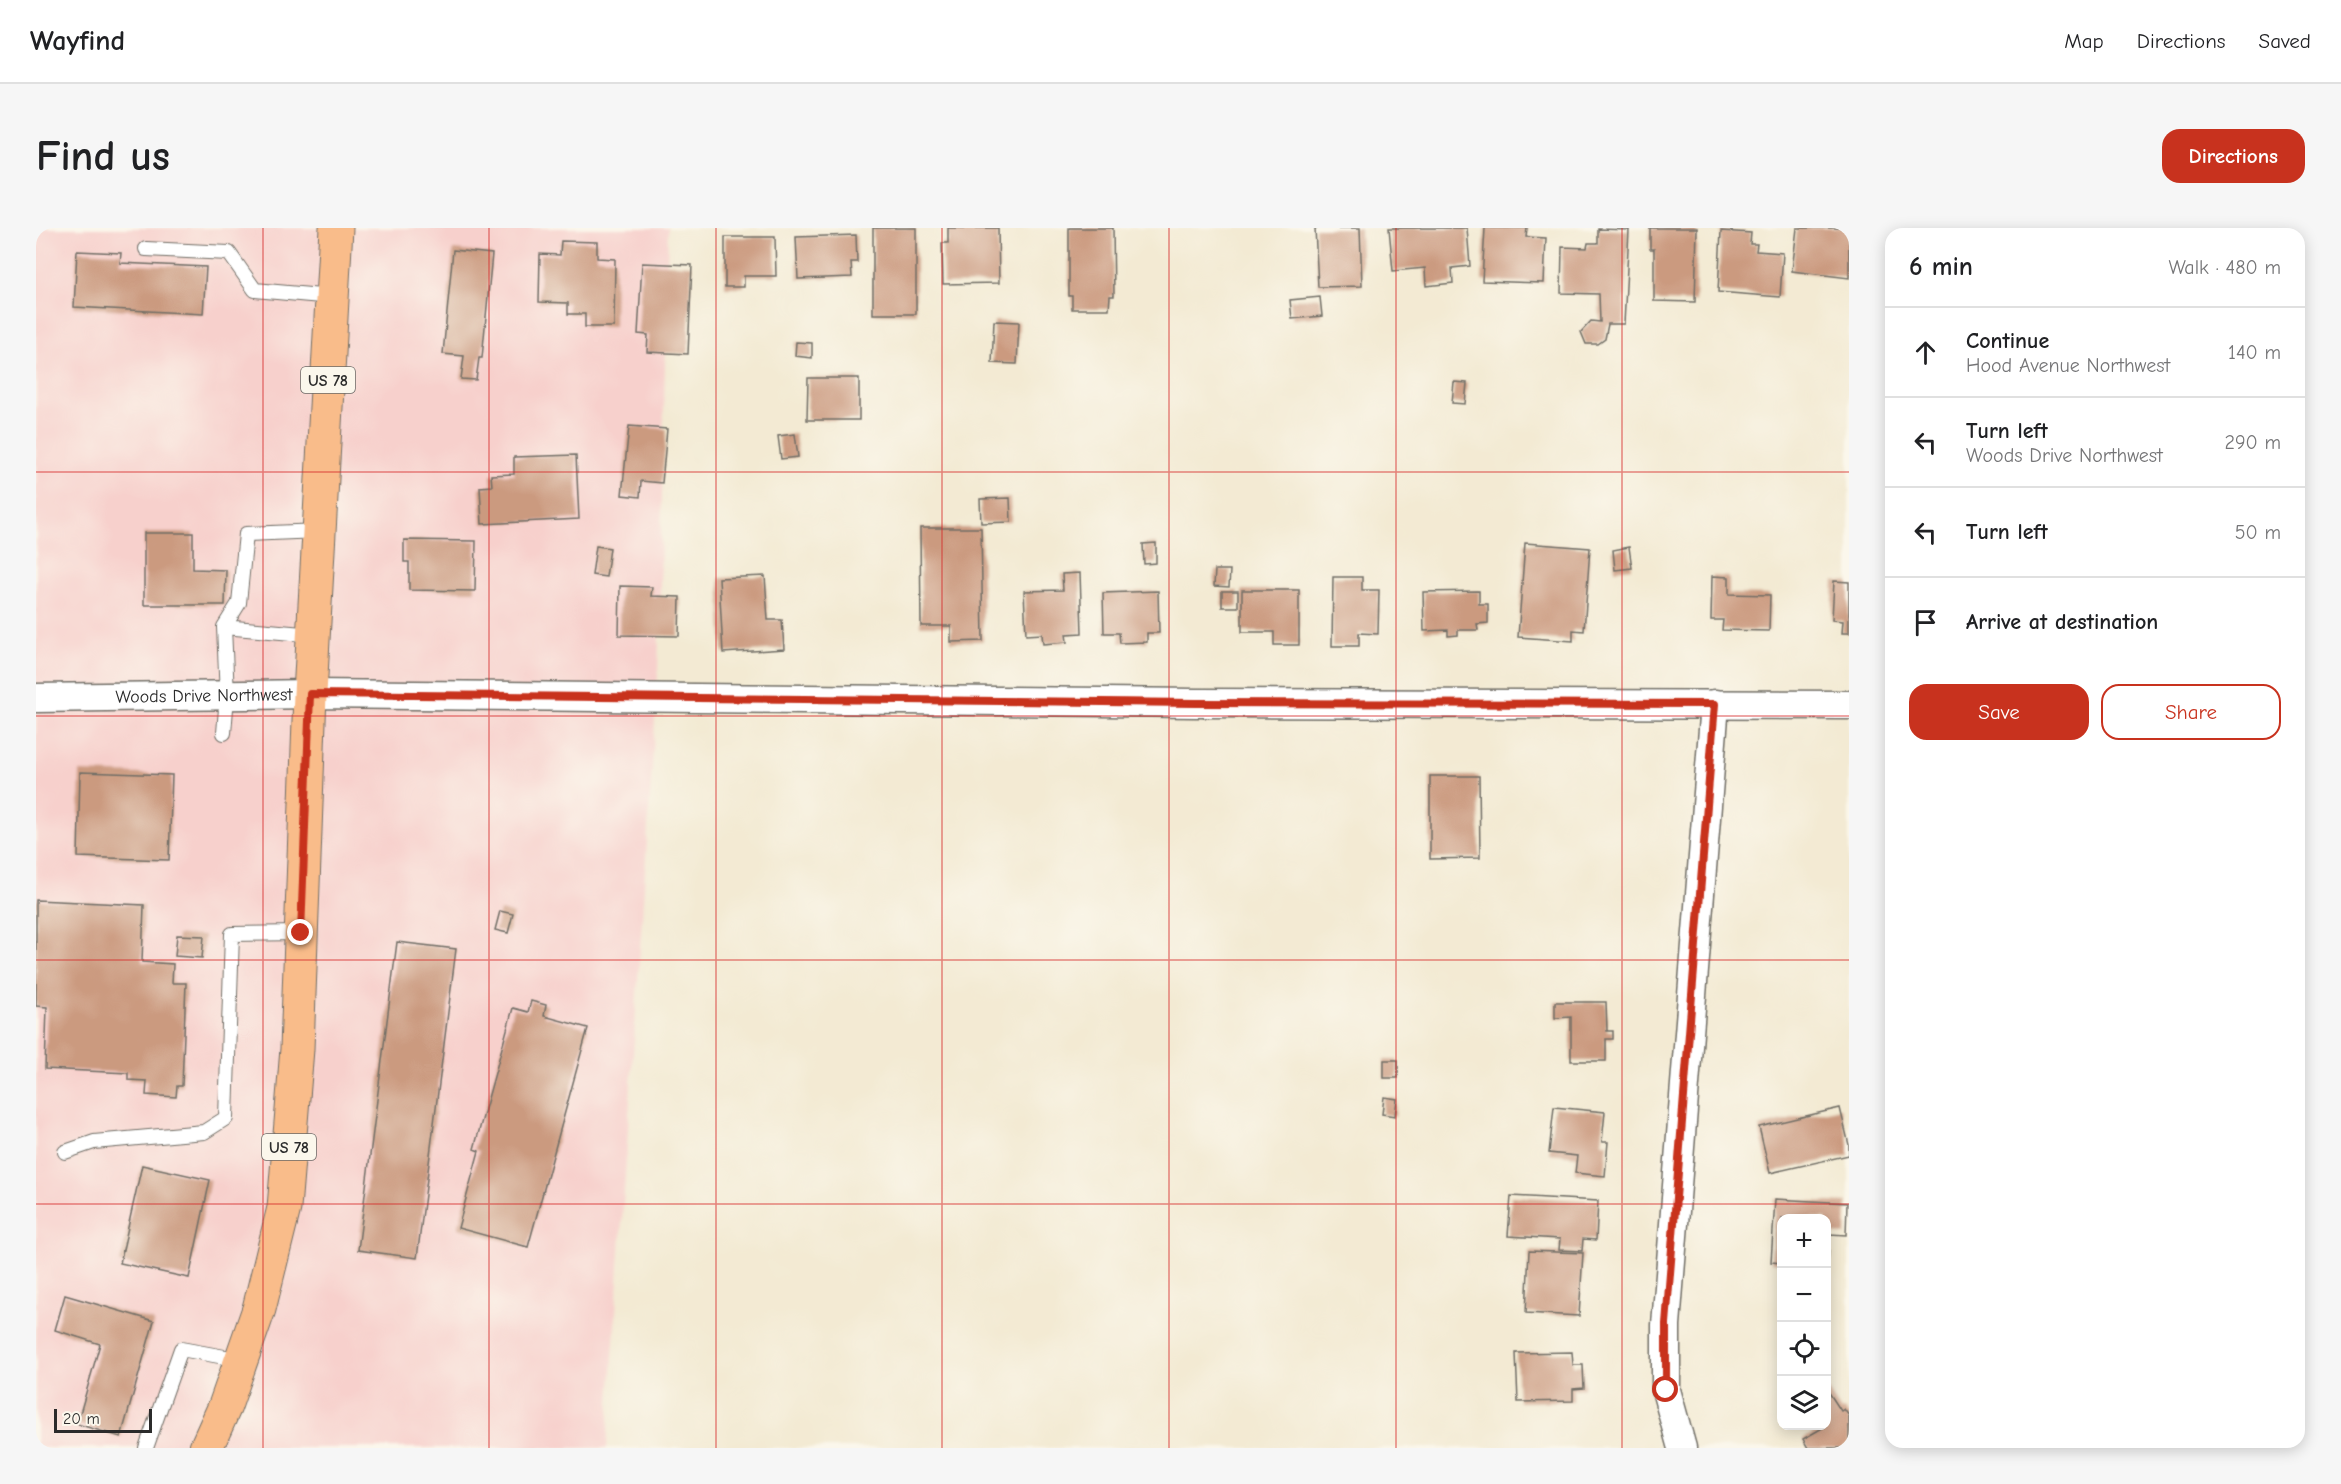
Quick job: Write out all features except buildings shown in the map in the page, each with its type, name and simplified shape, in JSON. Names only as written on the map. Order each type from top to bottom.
[{"type":"main road","name":"US 78","points":[[206,1448],[225,1406],[259,1309],[284,1208],[297,1049],[310,694],[336,228]]},
{"type":"street","name":"Woods Drive Northwest","points":[[36,698],[310,694],[1196,703],[1849,705]]},
{"type":"street","points":[[1682,1448],[1666,1390],[1666,1324],[1715,704]]},
{"type":"lane","points":[[146,249],[229,253],[255,290],[332,297]]},
{"type":"lane","points":[[224,733],[227,696],[224,627],[239,603],[246,534],[319,531]]},
{"type":"lane","points":[[224,627],[314,635]]},
{"type":"lane","points":[[65,1152],[94,1142],[204,1132],[226,1118],[232,934],[301,933]]},
{"type":"lane","points":[[146,1448],[181,1349],[242,1360]]},
{"type":"shaded area","points":[[36,228],[668,228],[658,675],[607,1448],[36,1448]]},
{"type":"route","points":[[301,933],[310,694],[1196,703],[1715,704],[1666,1324],[1666,1390]]}]
